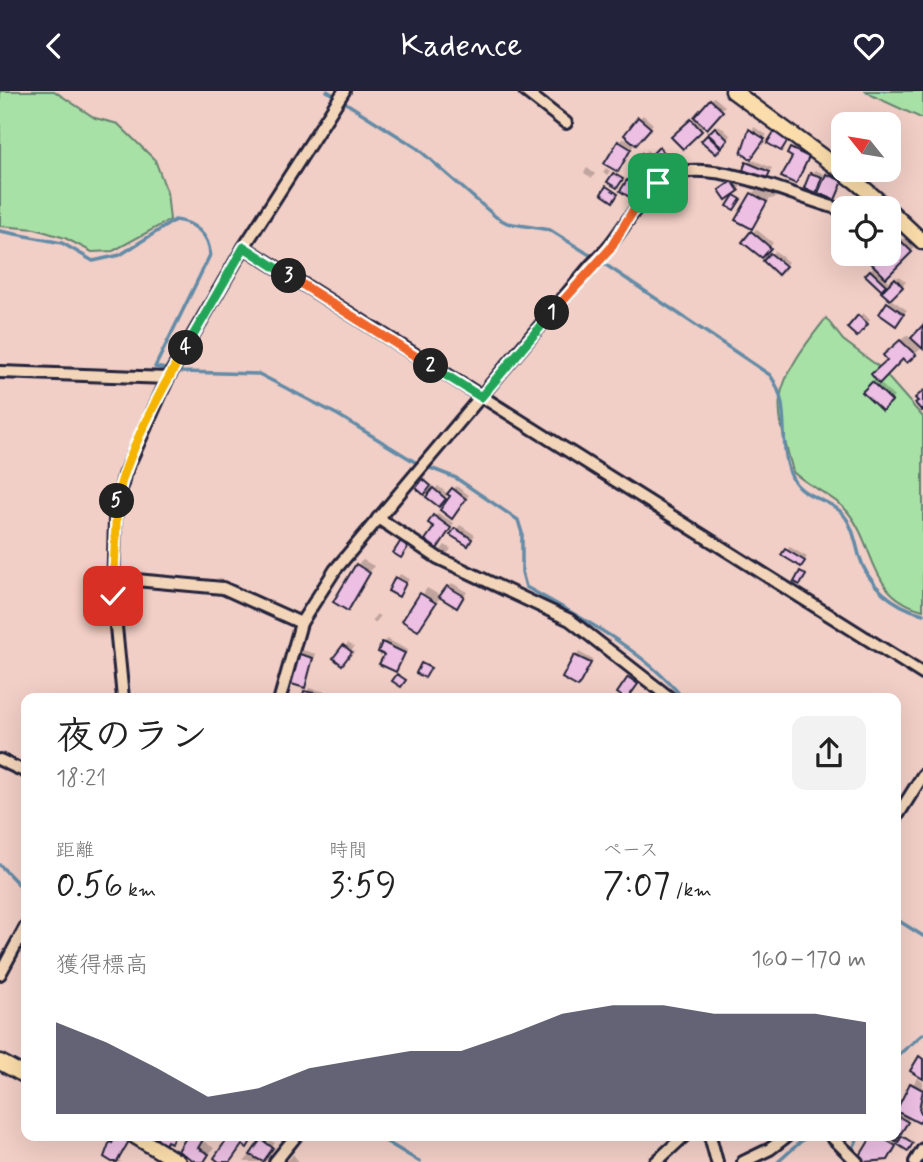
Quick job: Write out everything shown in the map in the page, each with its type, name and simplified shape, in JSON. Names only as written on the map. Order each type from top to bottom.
[{"type":"main road","points":[[733,91],[870,196]]},
{"type":"main road","points":[[901,220],[919,234]]},
{"type":"main road","points":[[0,1062],[21,1073]]},
{"type":"main road","points":[[143,1141],[178,1162]]},
{"type":"street","points":[[123,693],[114,578],[117,498],[168,377],[244,247],[344,91]]},
{"type":"street","points":[[525,91],[566,123]]},
{"type":"street","points":[[280,693],[301,623],[335,570],[592,264],[610,249],[636,206],[658,183],[675,171],[701,171],[779,188],[831,206]]},
{"type":"street","points":[[244,247],[923,674]]},
{"type":"street","points":[[0,372],[168,377]]},
{"type":"street","points":[[378,518],[438,558],[570,619],[664,693]]},
{"type":"street","points":[[114,578],[223,588],[301,623]]},
{"type":"street","points":[[0,760],[21,770]]},
{"type":"street","points":[[901,810],[923,775]]},
{"type":"street","points":[[0,974],[21,935]]},
{"type":"street","points":[[275,1162],[292,1141]]},
{"type":"street","points":[[656,1162],[679,1141]]},
{"type":"street","points":[[711,1141],[717,1162]]},
{"type":"street","points":[[743,1162],[780,1141]]},
{"type":"street","points":[[836,1141],[855,1160]]},
{"type":"street","points":[[915,1162],[923,1149]]},
{"type":"green space","points":[[0,91],[54,91],[95,118],[118,124],[155,160],[167,192],[170,220],[113,251],[92,252],[65,238],[35,229],[0,226]]},
{"type":"green space","points":[[866,91],[923,91],[923,119],[873,96]]},
{"type":"green space","points":[[826,318],[843,340],[879,367],[923,417],[923,610],[905,603],[882,582],[857,525],[847,511],[793,472],[781,426],[780,398],[792,366]]},
{"type":"building","points":[[710,99],[723,111],[707,129],[694,117]]},
{"type":"building","points":[[638,117],[651,128],[636,145],[624,135]]},
{"type":"building","points":[[691,119],[702,131],[683,149],[671,137]]},
{"type":"building","points":[[715,127],[728,140],[722,147],[708,134]]},
{"type":"building","points":[[749,129],[765,139],[751,159],[741,153]]},
{"type":"building","points":[[774,132],[788,140],[781,151],[767,143]]},
{"type":"building","points":[[707,135],[721,148],[716,154],[701,141]]},
{"type":"building","points":[[618,141],[631,149],[618,172],[604,164]]},
{"type":"building","points":[[659,147],[668,157],[663,163],[653,153]]},
{"type":"building","points":[[790,148],[809,157],[796,184],[781,177],[792,157],[787,154]]},
{"type":"building","points":[[642,153],[659,165],[651,175],[635,163]]},
{"type":"building","points":[[746,162],[770,172],[766,180],[743,170]]},
{"type":"building","points":[[613,173],[623,179],[617,188],[607,182]]},
{"type":"building","points":[[810,173],[822,177],[816,193],[804,188]]},
{"type":"building","points":[[826,174],[831,176],[831,182],[843,182],[837,196],[831,196],[831,198],[818,193]]},
{"type":"building","points":[[627,180],[638,186],[641,182],[644,184],[634,200],[620,191]]},
{"type":"building","points":[[732,181],[739,191],[726,200],[719,190]]},
{"type":"building","points":[[606,186],[618,194],[613,202],[601,194]]},
{"type":"building","points":[[751,193],[767,202],[752,229],[735,220]]},
{"type":"building","points":[[734,195],[741,199],[734,210],[727,206]]},
{"type":"building","points":[[751,231],[771,248],[762,258],[742,242]]},
{"type":"building","points":[[901,241],[912,252],[901,263]]},
{"type":"building","points":[[770,253],[786,266],[778,275],[763,261]]},
{"type":"building","points":[[874,266],[898,266],[886,278]]},
{"type":"building","points":[[870,270],[886,285],[881,290],[865,275]]},
{"type":"building","points":[[895,278],[903,287],[890,300],[881,292]]},
{"type":"building","points":[[887,302],[904,314],[896,326],[879,314]]},
{"type":"building","points":[[858,315],[868,324],[857,337],[847,328]]},
{"type":"building","points":[[923,325],[923,349],[911,338]]},
{"type":"building","points":[[900,340],[916,355],[907,363],[903,359],[879,384],[871,374],[887,360],[883,355]]},
{"type":"building","points":[[872,382],[892,401],[882,411],[862,392]]},
{"type":"building","points":[[923,391],[922,411],[915,403],[918,401],[915,398]]},
{"type":"building","points":[[423,479],[431,486],[424,495],[416,488]]},
{"type":"building","points":[[433,488],[446,499],[439,507],[426,497]]},
{"type":"building","points":[[452,488],[466,499],[452,519],[440,510]]},
{"type":"building","points":[[433,515],[451,528],[437,549],[425,540],[434,527],[428,523]]},
{"type":"building","points":[[455,528],[472,539],[468,546],[450,535]]},
{"type":"building","points":[[402,539],[410,544],[401,558],[393,553]]},
{"type":"building","points":[[785,549],[805,561],[801,567],[781,555]]},
{"type":"building","points":[[356,564],[370,573],[348,611],[333,602]]},
{"type":"building","points":[[800,571],[806,575],[800,585],[794,582]]},
{"type":"building","points":[[395,577],[406,583],[399,597],[388,591]]},
{"type":"building","points":[[447,586],[464,596],[457,608],[439,597]]},
{"type":"building","points":[[420,593],[436,603],[418,631],[402,621]]},
{"type":"building","points":[[382,642],[405,653],[396,672],[379,664],[384,655],[378,652]]},
{"type":"building","points":[[343,645],[352,652],[342,665],[333,658]]},
{"type":"building","points":[[296,653],[313,658],[305,688],[288,683]]},
{"type":"building","points":[[574,655],[591,663],[578,687],[562,678]]},
{"type":"building","points":[[421,663],[431,668],[425,678],[416,673]]},
{"type":"building","points":[[397,674],[406,680],[401,687],[392,681]]},
{"type":"building","points":[[628,677],[638,684],[632,693],[617,693]]},
{"type":"building","points":[[919,1056],[923,1059],[923,1079],[910,1071]]},
{"type":"building","points":[[910,1083],[923,1090],[919,1109],[923,1116],[919,1123],[901,1114],[901,1101]]},
{"type":"building","points":[[901,1118],[908,1122],[901,1133]]},
{"type":"building","points":[[901,1138],[913,1143],[908,1151],[897,1144]]},
{"type":"building","points":[[110,1141],[129,1141],[117,1162],[104,1157]]},
{"type":"building","points":[[184,1141],[202,1141],[198,1148],[209,1154],[204,1162],[196,1162],[178,1151]]},
{"type":"building","points":[[226,1141],[251,1141],[247,1148],[242,1145],[230,1162],[219,1162],[214,1158]]},
{"type":"building","points":[[260,1141],[273,1148],[263,1162],[250,1155]]},
{"type":"building","points":[[869,1141],[888,1141],[896,1146],[888,1160],[864,1162],[858,1159]]},
{"type":"waterway","points":[[327,91],[417,148],[496,217],[507,223],[550,230],[593,257]]},
{"type":"waterway","points":[[0,231],[62,243],[93,261],[120,255],[175,220],[188,223],[200,231],[207,241],[210,255],[155,367],[182,372],[259,374],[338,415],[415,462],[456,478],[518,520],[522,533],[522,572],[526,587],[610,636],[649,664],[679,693]]},
{"type":"waterway","points":[[603,263],[770,375],[781,398],[787,461],[794,481],[805,492],[833,506],[844,515],[863,566],[875,585],[892,600],[923,614]]},
{"type":"waterway","points":[[0,865],[21,887]]},
{"type":"waterway","points":[[901,922],[923,936]]},
{"type":"waterway","points":[[901,1053],[923,1034]]},
{"type":"waterway","points":[[385,1141],[420,1162]]},
{"type":"waterway","points":[[778,1162],[801,1141]]},
{"type":"waterway","points":[[846,1162],[856,1141]]},
{"type":"route","points":[[113,596],[115,518],[117,498],[124,475],[168,377],[244,247],[481,397],[592,264],[610,249],[636,206],[658,183]]}]
